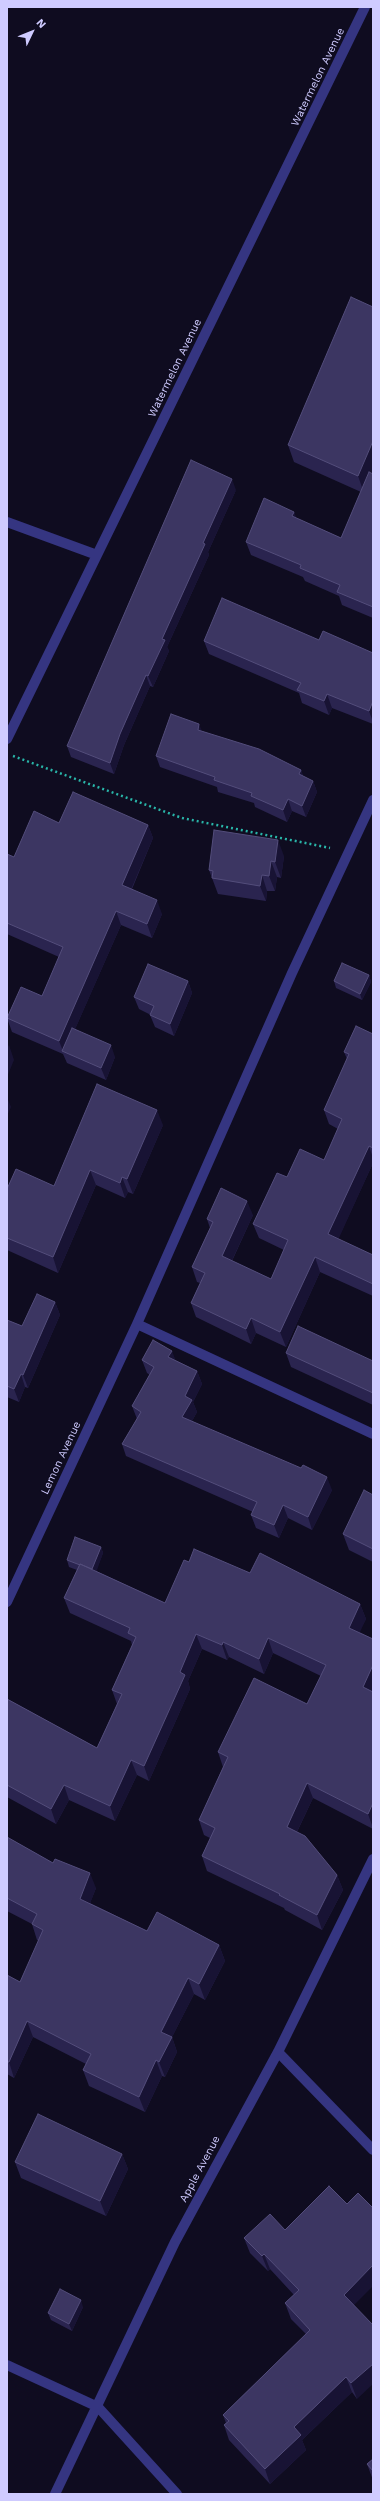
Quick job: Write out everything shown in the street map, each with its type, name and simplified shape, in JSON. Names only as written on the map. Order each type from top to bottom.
[{"type":"street","name":"Watermelon Avenue","points":[[7,739],[365,7]]},
{"type":"street","points":[[7,522],[97,555]]},
{"type":"street","name":"Lemon Avenue","points":[[7,1602],[137,1324],[292,973],[373,800]]},
{"type":"street","points":[[137,1324],[373,1434]]},
{"type":"street","name":"Apple Avenue","points":[[55,2494],[98,2407],[175,2242],[278,2052],[373,1859]]},
{"type":"street","points":[[278,2052],[373,2150]]},
{"type":"street","points":[[7,2365],[98,2407],[177,2494]]},
{"type":"path","points":[[7,754],[182,818],[349,851]]},
{"type":"building","points":[[351,297],[373,307],[373,441],[358,476],[288,445]]},
{"type":"building","points":[[191,460],[232,479],[203,543],[205,544],[162,639],[165,640],[148,676],[146,675],[120,734],[110,763],[67,746]]},
{"type":"building","points":[[369,472],[373,474],[373,607],[337,592],[340,585],[300,568],[301,565],[246,542],[264,498],[294,512],[292,516],[341,538]]},
{"type":"building","points":[[222,598],[319,640],[323,631],[373,653],[373,701],[369,711],[327,694],[324,701],[297,690],[301,683],[204,641]]},
{"type":"building","points":[[171,714],[199,724],[198,730],[259,749],[301,770],[299,774],[313,781],[302,806],[288,799],[283,810],[251,796],[252,793],[214,780],[215,777],[156,756]]},
{"type":"building","points":[[73,792],[148,825],[122,885],[157,900],[147,924],[116,911],[59,1041],[7,1018],[21,987],[42,996],[63,947],[7,923],[7,854],[14,857],[34,811],[59,823]]},
{"type":"building","points":[[214,830],[278,840],[275,862],[271,861],[269,876],[262,875],[260,886],[212,878],[213,871],[209,870]]},
{"type":"building","points":[[342,963],[369,975],[360,994],[334,981]]},
{"type":"building","points":[[148,964],[188,981],[170,1024],[150,1015],[154,1006],[134,997]]},
{"type":"building","points":[[356,1026],[373,1034],[373,1148],[369,1146],[328,1234],[373,1255],[373,1284],[315,1257],[280,1332],[251,1318],[246,1329],[191,1303],[205,1273],[192,1267],[213,1222],[207,1219],[221,1188],[247,1201],[222,1256],[271,1279],[288,1240],[253,1224],[277,1173],[287,1177],[300,1149],[324,1160],[342,1119],[324,1110],[349,1054],[344,1052]]},
{"type":"building","points":[[72,1028],[111,1045],[101,1068],[62,1051]]},
{"type":"building","points":[[97,1084],[157,1110],[127,1179],[122,1177],[120,1183],[90,1170],[53,1257],[7,1238],[7,1189],[16,1169],[54,1186]]},
{"type":"building","points":[[37,1294],[55,1302],[23,1375],[21,1374],[14,1389],[7,1386],[7,1320],[22,1326]]},
{"type":"building","points":[[298,1326],[373,1361],[373,1393],[286,1353]]},
{"type":"building","points":[[153,1340],[172,1351],[168,1357],[197,1371],[185,1396],[192,1400],[182,1417],[301,1468],[303,1465],[327,1477],[308,1517],[283,1505],[274,1525],[251,1515],[257,1502],[122,1444],[141,1412],[132,1406],[154,1367],[142,1360]]},
{"type":"building","points":[[364,1490],[373,1495],[373,1549],[343,1534]]},
{"type":"building","points":[[75,1537],[101,1547],[92,1569],[67,1560]]},
{"type":"building","points":[[194,1549],[250,1573],[260,1553],[360,1604],[349,1628],[373,1639],[373,1665],[363,1687],[373,1692],[373,1803],[368,1814],[307,1783],[287,1827],[305,1836],[337,1875],[317,1915],[279,1895],[280,1894],[202,1856],[215,1828],[199,1820],[228,1757],[218,1752],[254,1678],[307,1704],[326,1665],[268,1638],[259,1659],[223,1642],[222,1645],[196,1634],[180,1672],[185,1675],[144,1766],[131,1760],[110,1806],[64,1785],[51,1809],[7,1785],[7,1699],[97,1748],[122,1694],[112,1690],[136,1637],[128,1633],[130,1628],[64,1598],[80,1564],[165,1603],[184,1560],[189,1562]]},
{"type":"building","points":[[7,1837],[53,1863],[55,1859],[90,1873],[80,1899],[147,1931],[157,1912],[219,1945],[199,1984],[188,1978],[161,2032],[172,2037],[159,2062],[156,2060],[139,2097],[83,2070],[91,2054],[27,2021],[9,2062],[7,2062],[7,1975],[20,1982],[43,1930],[32,1924],[37,1914],[7,1898]]},
{"type":"building","points":[[38,2114],[122,2154],[100,2201],[15,2162]]},
{"type":"building","points":[[329,2186],[347,2204],[358,2193],[373,2208],[373,2265],[344,2295],[373,2325],[373,2364],[351,2383],[346,2377],[294,2427],[301,2435],[265,2469],[224,2425],[229,2421],[223,2415],[310,2330],[285,2303],[299,2290],[264,2254],[262,2256],[244,2238],[270,2214],[285,2230]]},
{"type":"building","points":[[60,2289],[81,2300],[69,2324],[48,2313]]},
{"type":"building","points":[[373,2459],[373,2471],[367,2464]]}]
